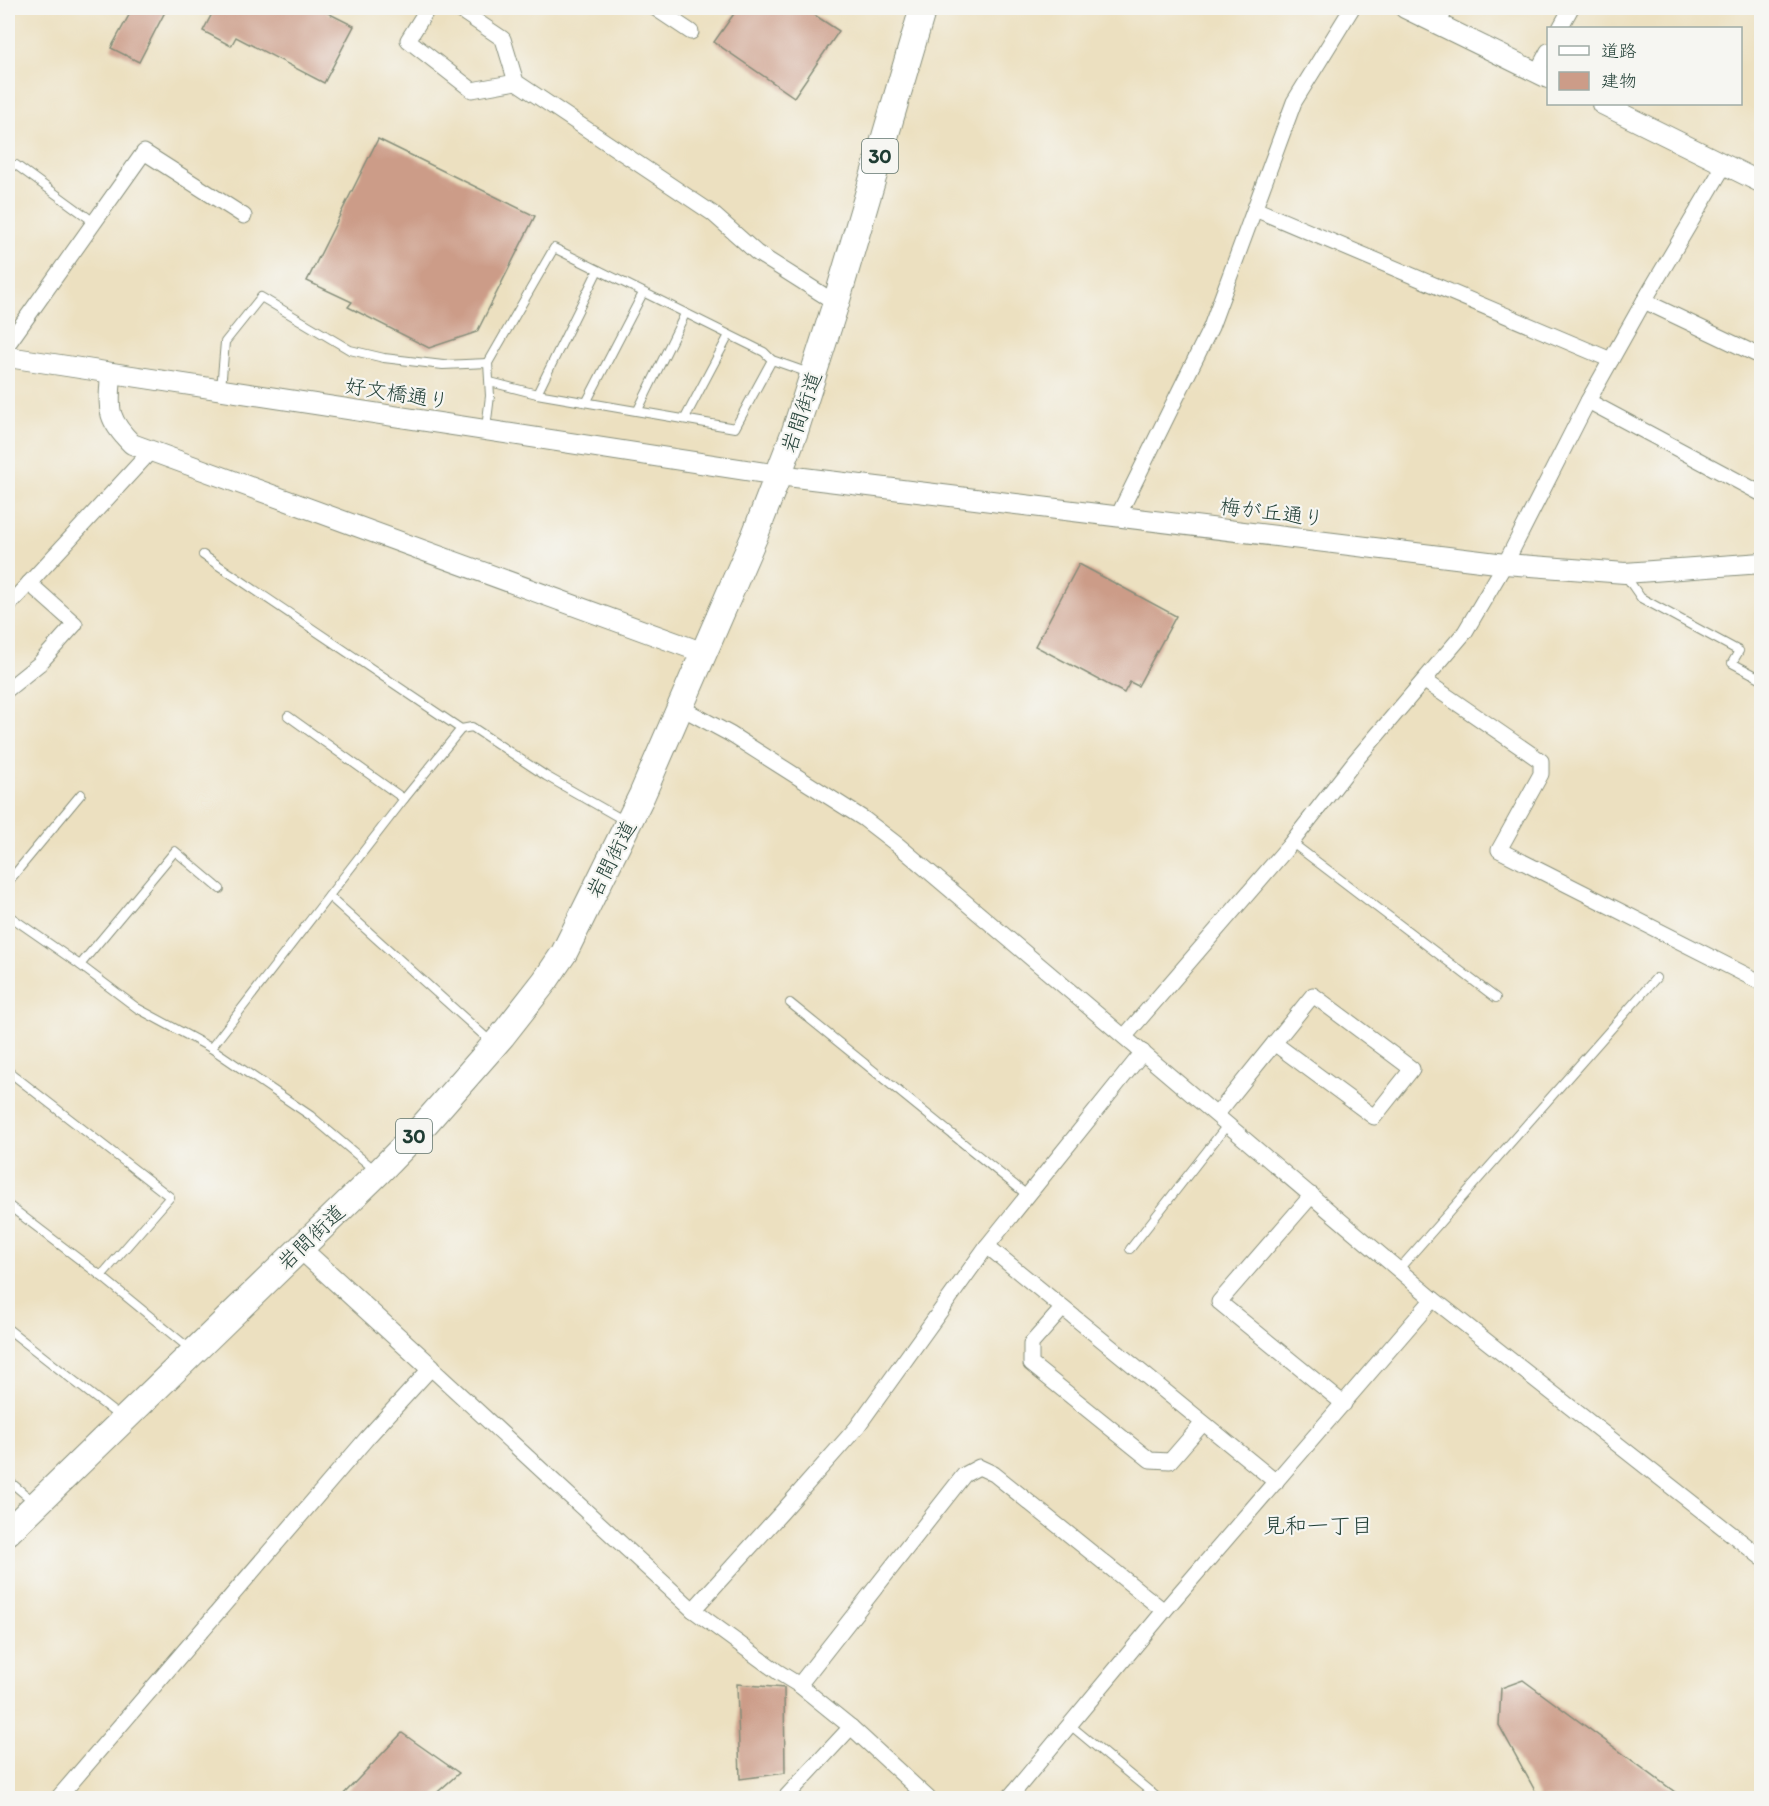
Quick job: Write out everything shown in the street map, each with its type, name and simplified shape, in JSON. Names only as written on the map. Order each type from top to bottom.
[{"type":"main road","name":"岩間街道","points":[[8,1532],[416,1134],[494,1045],[564,953],[629,824],[759,527],[779,475],[836,303],[923,8]]},
{"type":"street","points":[[428,8],[408,40],[472,90],[516,82]]},
{"type":"street","points":[[457,8],[503,39],[516,82],[712,213],[757,253],[836,303]]},
{"type":"street","points":[[655,8],[692,32]]},
{"type":"street","points":[[1117,518],[1211,327],[1294,102],[1352,8]]},
{"type":"street","points":[[1405,8],[1543,75],[1547,56]]},
{"type":"street","points":[[1561,27],[1571,8]]},
{"type":"street","points":[[1604,105],[1761,183]]},
{"type":"street","points":[[8,344],[144,152],[244,216]]},
{"type":"street","points":[[1125,1036],[1291,842],[1355,761],[1465,632],[1505,564],[1588,401],[1725,164]]},
{"type":"street","points":[[1255,209],[1611,360]]},
{"type":"street","points":[[1644,301],[1761,357]]},
{"type":"street","name":"好文橋通り","points":[[8,357],[779,475]]},
{"type":"street","points":[[111,373],[109,411],[118,430],[132,444],[704,653]]},
{"type":"street","points":[[1588,401],[1761,494]]},
{"type":"street","points":[[8,606],[150,452]]},
{"type":"street","name":"梅が丘通り","points":[[779,475],[1505,564],[1625,573],[1761,563]]},
{"type":"street","points":[[8,689],[39,664],[75,624],[29,583]]},
{"type":"street","points":[[1425,681],[1541,761],[1541,774],[1499,850],[1761,983]]},
{"type":"street","points":[[680,707],[730,734],[864,819],[899,846],[1433,1299],[1761,1557]]},
{"type":"street","points":[[1223,1119],[1274,1043],[1313,995],[1412,1069],[1374,1117],[1274,1043]]},
{"type":"street","points":[[693,1610],[857,1427],[987,1246],[1143,1052]]},
{"type":"street","points":[[1312,1195],[1219,1302],[1344,1404]]},
{"type":"street","points":[[987,1246],[1276,1482]]},
{"type":"street","points":[[300,1248],[693,1610],[777,1672],[799,1685],[851,1727],[928,1798]]},
{"type":"street","points":[[1009,1798],[1164,1611],[1433,1299]]},
{"type":"street","points":[[1062,1309],[1031,1344],[1031,1364],[1086,1409],[1150,1460],[1170,1461],[1203,1422]]},
{"type":"street","points":[[58,1798],[359,1448],[431,1368]]},
{"type":"street","points":[[799,1685],[963,1475],[979,1467],[994,1474],[1164,1611]]},
{"type":"street","points":[[785,1798],[851,1727]]},
{"type":"lane","points":[[1441,25],[1450,8]]},
{"type":"lane","points":[[16,165],[94,222]]},
{"type":"lane","points":[[486,430],[490,382],[488,363],[554,248],[764,352],[772,360],[814,374]]},
{"type":"lane","points":[[537,394],[598,270]]},
{"type":"lane","points":[[587,401],[643,292]]},
{"type":"lane","points":[[221,390],[225,342],[261,297],[350,350],[384,358],[443,365],[488,363]]},
{"type":"lane","points":[[638,410],[685,314]]},
{"type":"lane","points":[[685,418],[729,335]]},
{"type":"lane","points":[[490,382],[537,394],[735,428],[772,360]]},
{"type":"lane","points":[[203,555],[461,729]]},
{"type":"lane","points":[[1625,573],[1641,598],[1739,651],[1732,663],[1761,679]]},
{"type":"lane","points":[[288,716],[404,799]]},
{"type":"lane","points":[[211,1048],[461,729],[472,727],[546,776],[629,824]]},
{"type":"lane","points":[[8,882],[81,794]]},
{"type":"lane","points":[[1291,842],[1496,999]]},
{"type":"lane","points":[[80,965],[175,851],[220,889]]},
{"type":"lane","points":[[329,896],[494,1045]]},
{"type":"lane","points":[[8,915],[137,1008],[211,1048],[311,1116],[378,1173]]},
{"type":"lane","points":[[1399,1269],[1656,978]]},
{"type":"lane","points":[[790,1003],[1027,1196]]},
{"type":"lane","points":[[8,1071],[170,1197],[101,1276]]},
{"type":"lane","points":[[1130,1249],[1223,1119]]},
{"type":"lane","points":[[8,1205],[101,1276],[193,1351]]},
{"type":"lane","points":[[8,1329],[123,1420]]},
{"type":"lane","points":[[8,1480],[37,1504]]},
{"type":"lane","points":[[1070,1725],[1158,1798]]},
{"type":"building","points":[[133,8],[167,8],[139,62],[111,48]]},
{"type":"building","points":[[215,8],[318,8],[354,26],[324,83],[236,37],[231,46],[203,31]]},
{"type":"building","points":[[738,8],[804,8],[839,31],[794,97],[714,42]]},
{"type":"building","points":[[378,139],[535,216],[477,332],[429,348],[348,307],[352,302],[307,281]]},
{"type":"building","points":[[1079,564],[1176,616],[1138,686],[1130,682],[1124,693],[1035,646]]},
{"type":"building","points":[[1523,1680],[1683,1798],[1539,1798],[1499,1725],[1501,1688]]},
{"type":"building","points":[[737,1684],[784,1688],[785,1773],[740,1779]]},
{"type":"building","points":[[402,1733],[459,1773],[431,1798],[340,1798]]},
{"type":"district","name":"見和一丁目","points":[[1318,1525]]}]
